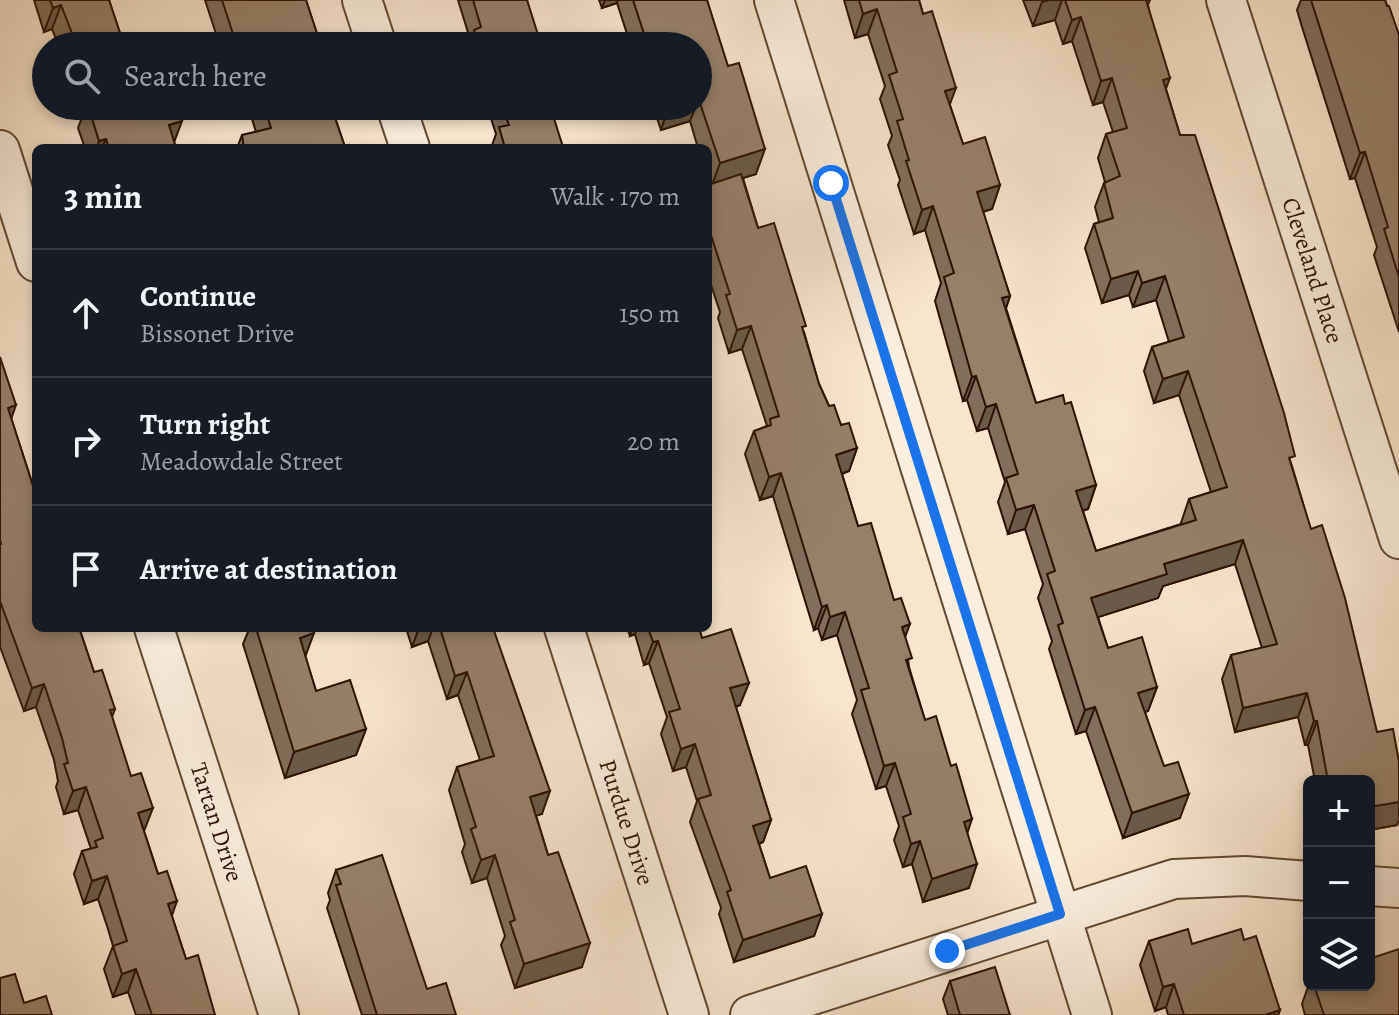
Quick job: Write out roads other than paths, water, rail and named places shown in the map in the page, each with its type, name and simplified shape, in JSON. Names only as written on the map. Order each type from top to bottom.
[{"type":"street","points":[[362,0],[372,32]]},
{"type":"street","points":[[774,0],[1092,1015]]},
{"type":"street","name":"Cleveland Place","points":[[1226,0],[1399,539]]},
{"type":"street","points":[[401,120],[409,144]]},
{"type":"street","points":[[0,150],[32,250]]},
{"type":"street","name":"Tartan Drive","points":[[155,632],[279,1015]]},
{"type":"street","name":"Purdue Drive","points":[[565,632],[689,1015]]},
{"type":"street","points":[[750,1015],[1174,879],[1245,876],[1303,881]]},
{"type":"street","points":[[1375,886],[1399,888]]}]
